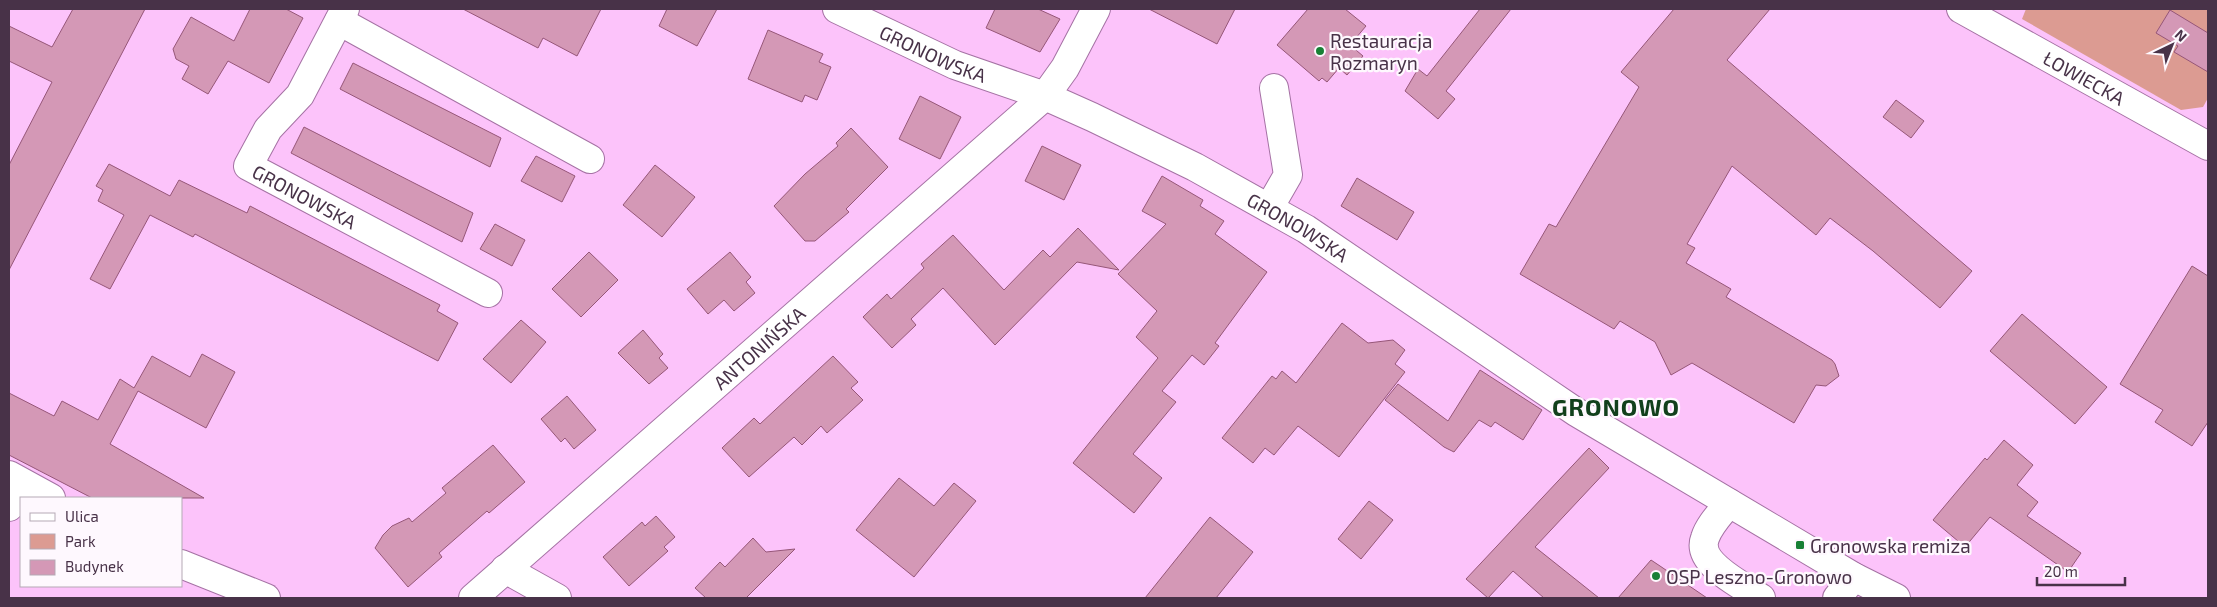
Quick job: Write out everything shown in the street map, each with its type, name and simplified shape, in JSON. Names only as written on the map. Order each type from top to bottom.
[{"type":"street","name":"GRONOWSKA","points":[[836,9],[955,65],[1045,96],[1195,167],[1269,208],[1306,229],[1576,412],[1854,577],[1896,598]]},
{"type":"street","name":"ANTONIŃSKA","points":[[473,598],[1045,96],[1065,68],[1096,9]]},
{"type":"street","name":"ŁOWIECKA","points":[[1960,9],[2208,146]]},
{"type":"street","name":"GRONOWSKA","points":[[488,293],[248,166],[268,129],[300,94],[342,15],[590,160]]},
{"type":"street","points":[[1269,208],[1288,175],[1274,88]]},
{"type":"street","points":[[9,507],[30,487]]},
{"type":"street","points":[[1729,503],[1705,538],[1703,546],[1705,554],[1715,568],[1762,598]]},
{"type":"street","points":[[182,564],[266,598]]},
{"type":"street","points":[[505,569],[557,598]]},
{"type":"street","points":[[1837,598],[1854,577]]},
{"type":"green space","points":[[2026,9],[2208,9],[2208,98],[2203,107],[2181,110],[2022,19]]},
{"type":"building","points":[[73,9],[145,9],[9,270],[9,165],[52,82],[9,61],[9,26],[52,47]]},
{"type":"building","points":[[250,9],[286,9],[303,18],[269,83],[228,61],[208,94],[182,79],[189,66],[176,59],[173,49],[191,17],[234,41]]},
{"type":"building","points":[[463,9],[601,9],[577,56],[543,38],[538,48]]},
{"type":"building","points":[[667,9],[717,9],[697,46],[659,26]]},
{"type":"building","points":[[995,9],[1038,9],[1060,19],[1040,52],[986,28]]},
{"type":"building","points":[[1149,9],[1235,9],[1217,44]]},
{"type":"building","name":"Restauracja Rozmaryn","points":[[1308,9],[1345,9],[1366,26],[1350,45],[1363,56],[1347,75],[1339,68],[1327,82],[1322,78],[1319,81],[1277,45]]},
{"type":"building","points":[[1480,9],[1511,9],[1446,91],[1455,99],[1438,119],[1405,91],[1418,69],[1427,76]]},
{"type":"building","points":[[1674,9],[1770,9],[1727,60],[1972,271],[1940,308],[1873,251],[1830,218],[1816,235],[1732,166],[1687,244],[1695,248],[1686,263],[1731,289],[1726,297],[1832,360],[1835,364],[1839,376],[1826,386],[1816,385],[1794,423],[1692,363],[1671,375],[1655,342],[1620,321],[1614,329],[1520,274],[1549,224],[1556,227],[1639,87],[1621,72]]},
{"type":"building","points":[[2170,10],[2208,33],[2208,72],[2174,52],[2178,46],[2156,33]]},
{"type":"building","points":[[768,30],[823,54],[819,62],[831,67],[817,100],[805,95],[802,102],[748,79]]},
{"type":"building","points":[[353,63],[501,138],[490,167],[340,89]]},
{"type":"building","points":[[920,96],[961,117],[940,159],[899,139]]},
{"type":"building","points":[[1896,100],[1924,121],[1911,138],[1883,117]]},
{"type":"building","points":[[304,127],[473,213],[462,242],[291,153]]},
{"type":"building","points":[[851,128],[888,167],[846,209],[849,212],[815,241],[805,241],[774,206],[805,174],[838,146],[836,143]]},
{"type":"building","points":[[1042,146],[1081,165],[1064,200],[1025,181]]},
{"type":"building","points":[[536,156],[575,176],[562,202],[521,181]]},
{"type":"building","points":[[109,164],[170,196],[179,180],[247,213],[250,206],[440,305],[437,311],[458,323],[438,361],[195,234],[193,237],[150,215],[110,289],[90,279],[124,215],[98,201],[103,190],[96,186]]},
{"type":"building","points":[[655,165],[695,197],[662,237],[623,205]]},
{"type":"building","points":[[1162,176],[1203,200],[1200,206],[1224,221],[1215,234],[1267,272],[1215,343],[1219,346],[1204,365],[1192,355],[1162,391],[1176,402],[1133,454],[1162,478],[1134,513],[1073,463],[1158,358],[1136,337],[1157,311],[1118,274],[1166,224],[1142,211]]},
{"type":"building","points":[[1357,178],[1414,212],[1397,240],[1341,206]]},
{"type":"building","points":[[495,224],[525,240],[512,266],[480,249]]},
{"type":"building","points":[[1078,228],[1119,270],[1077,262],[995,345],[943,288],[911,319],[916,325],[892,348],[863,317],[887,294],[891,299],[924,268],[921,264],[953,235],[1004,290],[1043,250],[1050,257]]},
{"type":"building","points":[[589,252],[618,280],[581,317],[552,289]]},
{"type":"building","points":[[730,252],[751,277],[746,282],[755,293],[734,311],[724,300],[708,314],[687,289]]},
{"type":"building","points":[[2192,266],[2208,276],[2208,422],[2192,446],[2155,422],[2163,410],[2120,384]]},
{"type":"building","points":[[2022,314],[2107,387],[2075,424],[1990,351]]},
{"type":"building","points":[[521,320],[546,342],[511,383],[483,359]]},
{"type":"building","points":[[1342,323],[1368,343],[1393,340],[1405,350],[1395,364],[1405,372],[1339,457],[1298,426],[1274,455],[1265,448],[1253,463],[1222,438],[1272,376],[1276,379],[1282,371],[1296,383]]},
{"type":"building","points":[[643,330],[663,354],[659,358],[668,368],[649,384],[618,353]]},
{"type":"building","points":[[202,354],[235,372],[206,428],[138,391],[110,444],[204,498],[90,497],[9,455],[9,393],[54,416],[62,401],[98,420],[120,379],[134,388],[152,356],[190,377]]},
{"type":"building","points":[[833,356],[858,382],[851,388],[863,400],[827,433],[821,426],[802,445],[794,437],[749,477],[722,448],[754,418],[760,424]]},
{"type":"building","points":[[1480,370],[1542,410],[1523,440],[1495,422],[1491,427],[1479,420],[1454,452],[1444,447],[1385,400],[1398,384],[1448,421]]},
{"type":"building","points":[[567,396],[596,430],[574,449],[565,438],[561,442],[541,419]]},
{"type":"building","points":[[2004,440],[2033,465],[2017,485],[2038,502],[2027,516],[2081,553],[2068,572],[1990,517],[1965,547],[1933,520],[1985,458],[1987,460]]},
{"type":"building","points":[[493,445],[525,482],[489,513],[487,511],[439,553],[442,557],[408,587],[375,548],[383,535],[392,526],[409,518],[412,522],[446,493],[442,488]]},
{"type":"building","points":[[1589,448],[1609,468],[1535,547],[1599,598],[1544,598],[1513,571],[1488,598],[1466,579]]},
{"type":"building","points":[[899,478],[934,506],[954,483],[976,501],[914,577],[856,530]]},
{"type":"building","points":[[1369,501],[1393,520],[1361,559],[1338,539]]},
{"type":"building","points":[[656,516],[675,537],[664,547],[668,551],[629,586],[603,557],[642,522],[645,526]]},
{"type":"building","points":[[1210,517],[1253,552],[1216,598],[1145,598]]},
{"type":"building","points":[[753,538],[766,552],[795,549],[746,598],[706,598],[695,588],[720,562],[725,567]]},
{"type":"building","name":"OSP Leszno-Gronowo","points":[[1651,560],[1660,566],[1707,598],[1618,598]]},
{"type":"place","name":"Restauracja Rozmaryn","points":[[1320,51]]},
{"type":"place","name":"Gronowska remiza","points":[[1800,545]]},
{"type":"place","name":"OSP Leszno-Gronowo","points":[[1656,576]]},
{"type":"district","name":"GRONOWO","points":[[1616,406]]}]
